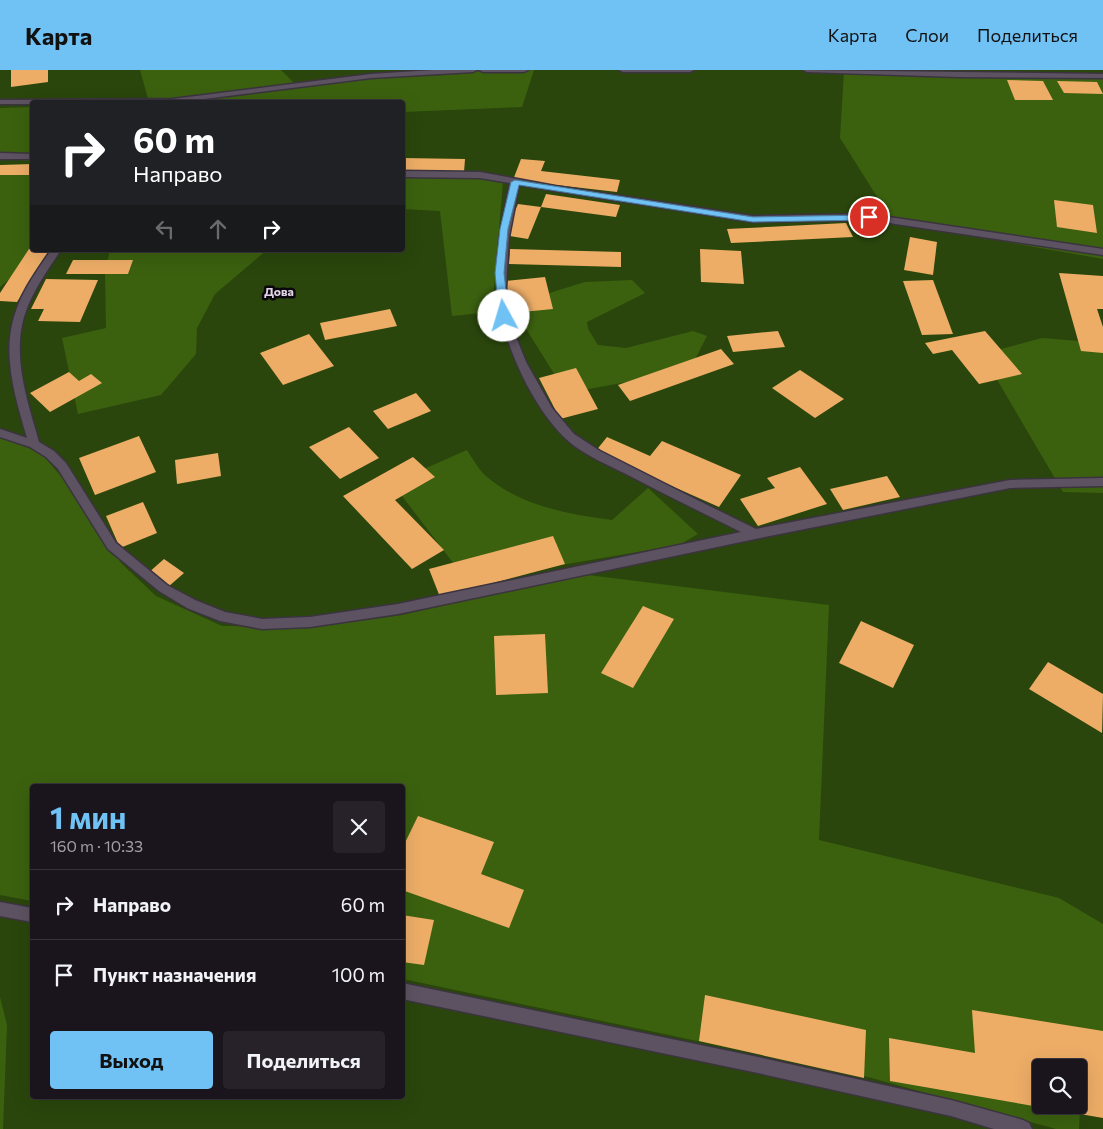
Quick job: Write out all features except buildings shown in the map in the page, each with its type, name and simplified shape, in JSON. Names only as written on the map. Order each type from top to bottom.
[{"type":"street","points":[[180,100],[371,76],[473,70]]},
{"type":"street","points":[[483,70],[524,70]]},
{"type":"street","points":[[623,70],[690,70]]},
{"type":"street","points":[[806,70],[958,75],[1103,76]]},
{"type":"street","points":[[0,102],[30,102]]},
{"type":"street","points":[[0,156],[30,157]]},
{"type":"street","points":[[405,174],[470,174],[746,218],[861,216],[1103,252]]},
{"type":"street","points":[[515,182],[504,229],[500,273],[504,316],[513,348],[523,370],[547,411],[559,426],[577,443],[755,534]]},
{"type":"street","points":[[34,444],[18,389],[15,337],[18,318],[38,276],[55,252]]},
{"type":"street","points":[[0,432],[34,444],[50,454],[62,466],[112,546],[163,588],[191,604],[241,622],[293,623],[398,609],[755,534],[1010,484],[1103,482]]},
{"type":"street","points":[[0,908],[30,915]]},
{"type":"street","points":[[405,992],[758,1064],[951,1108],[1023,1129]]},
{"type":"green space","points":[[0,70],[1103,70],[1103,1129],[0,1129]]},
{"type":"green space","points":[[140,70],[281,70],[294,83],[435,71],[534,70],[522,107],[405,112],[405,100],[148,100]]},
{"type":"green space","points":[[844,71],[1103,77],[1103,259],[893,222],[840,138]]},
{"type":"green space","points":[[30,107],[30,161],[0,159],[0,108]]},
{"type":"green space","points":[[17,171],[30,174],[31,252],[28,263],[0,287],[0,172]]},
{"type":"green space","points":[[473,177],[503,182],[492,312],[452,316],[440,211],[405,209],[405,178]]},
{"type":"green space","points":[[110,252],[265,252],[215,294],[197,328],[196,354],[161,395],[78,414],[62,338],[106,328],[105,271]]},
{"type":"green space","points":[[632,280],[645,293],[587,322],[588,329],[598,345],[626,348],[693,331],[707,336],[689,371],[566,393],[525,327],[530,299],[585,282]]},
{"type":"green space","points":[[1042,338],[1103,343],[1103,493],[1063,492],[982,354]]},
{"type":"green space","points":[[0,433],[34,445],[91,511],[121,563],[156,596],[222,626],[314,627],[402,615],[580,574],[829,605],[819,840],[1059,898],[1103,924],[1103,1084],[1087,1085],[1087,1059],[1032,1059],[1032,1114],[1080,1114],[1079,1129],[1056,1129],[868,1077],[405,979],[405,784],[30,784],[30,901],[0,895]]},
{"type":"green space","points":[[467,450],[486,476],[499,486],[529,502],[579,515],[612,520],[648,488],[698,534],[679,545],[467,581],[392,483]]},
{"type":"green space","points":[[0,997],[7,1025],[3,1129],[0,1129]]},
{"type":"district","name":"Дова","points":[[279,292]]},
{"type":"route","points":[[504,316],[500,273],[504,229],[515,182],[753,219],[869,217]]}]
